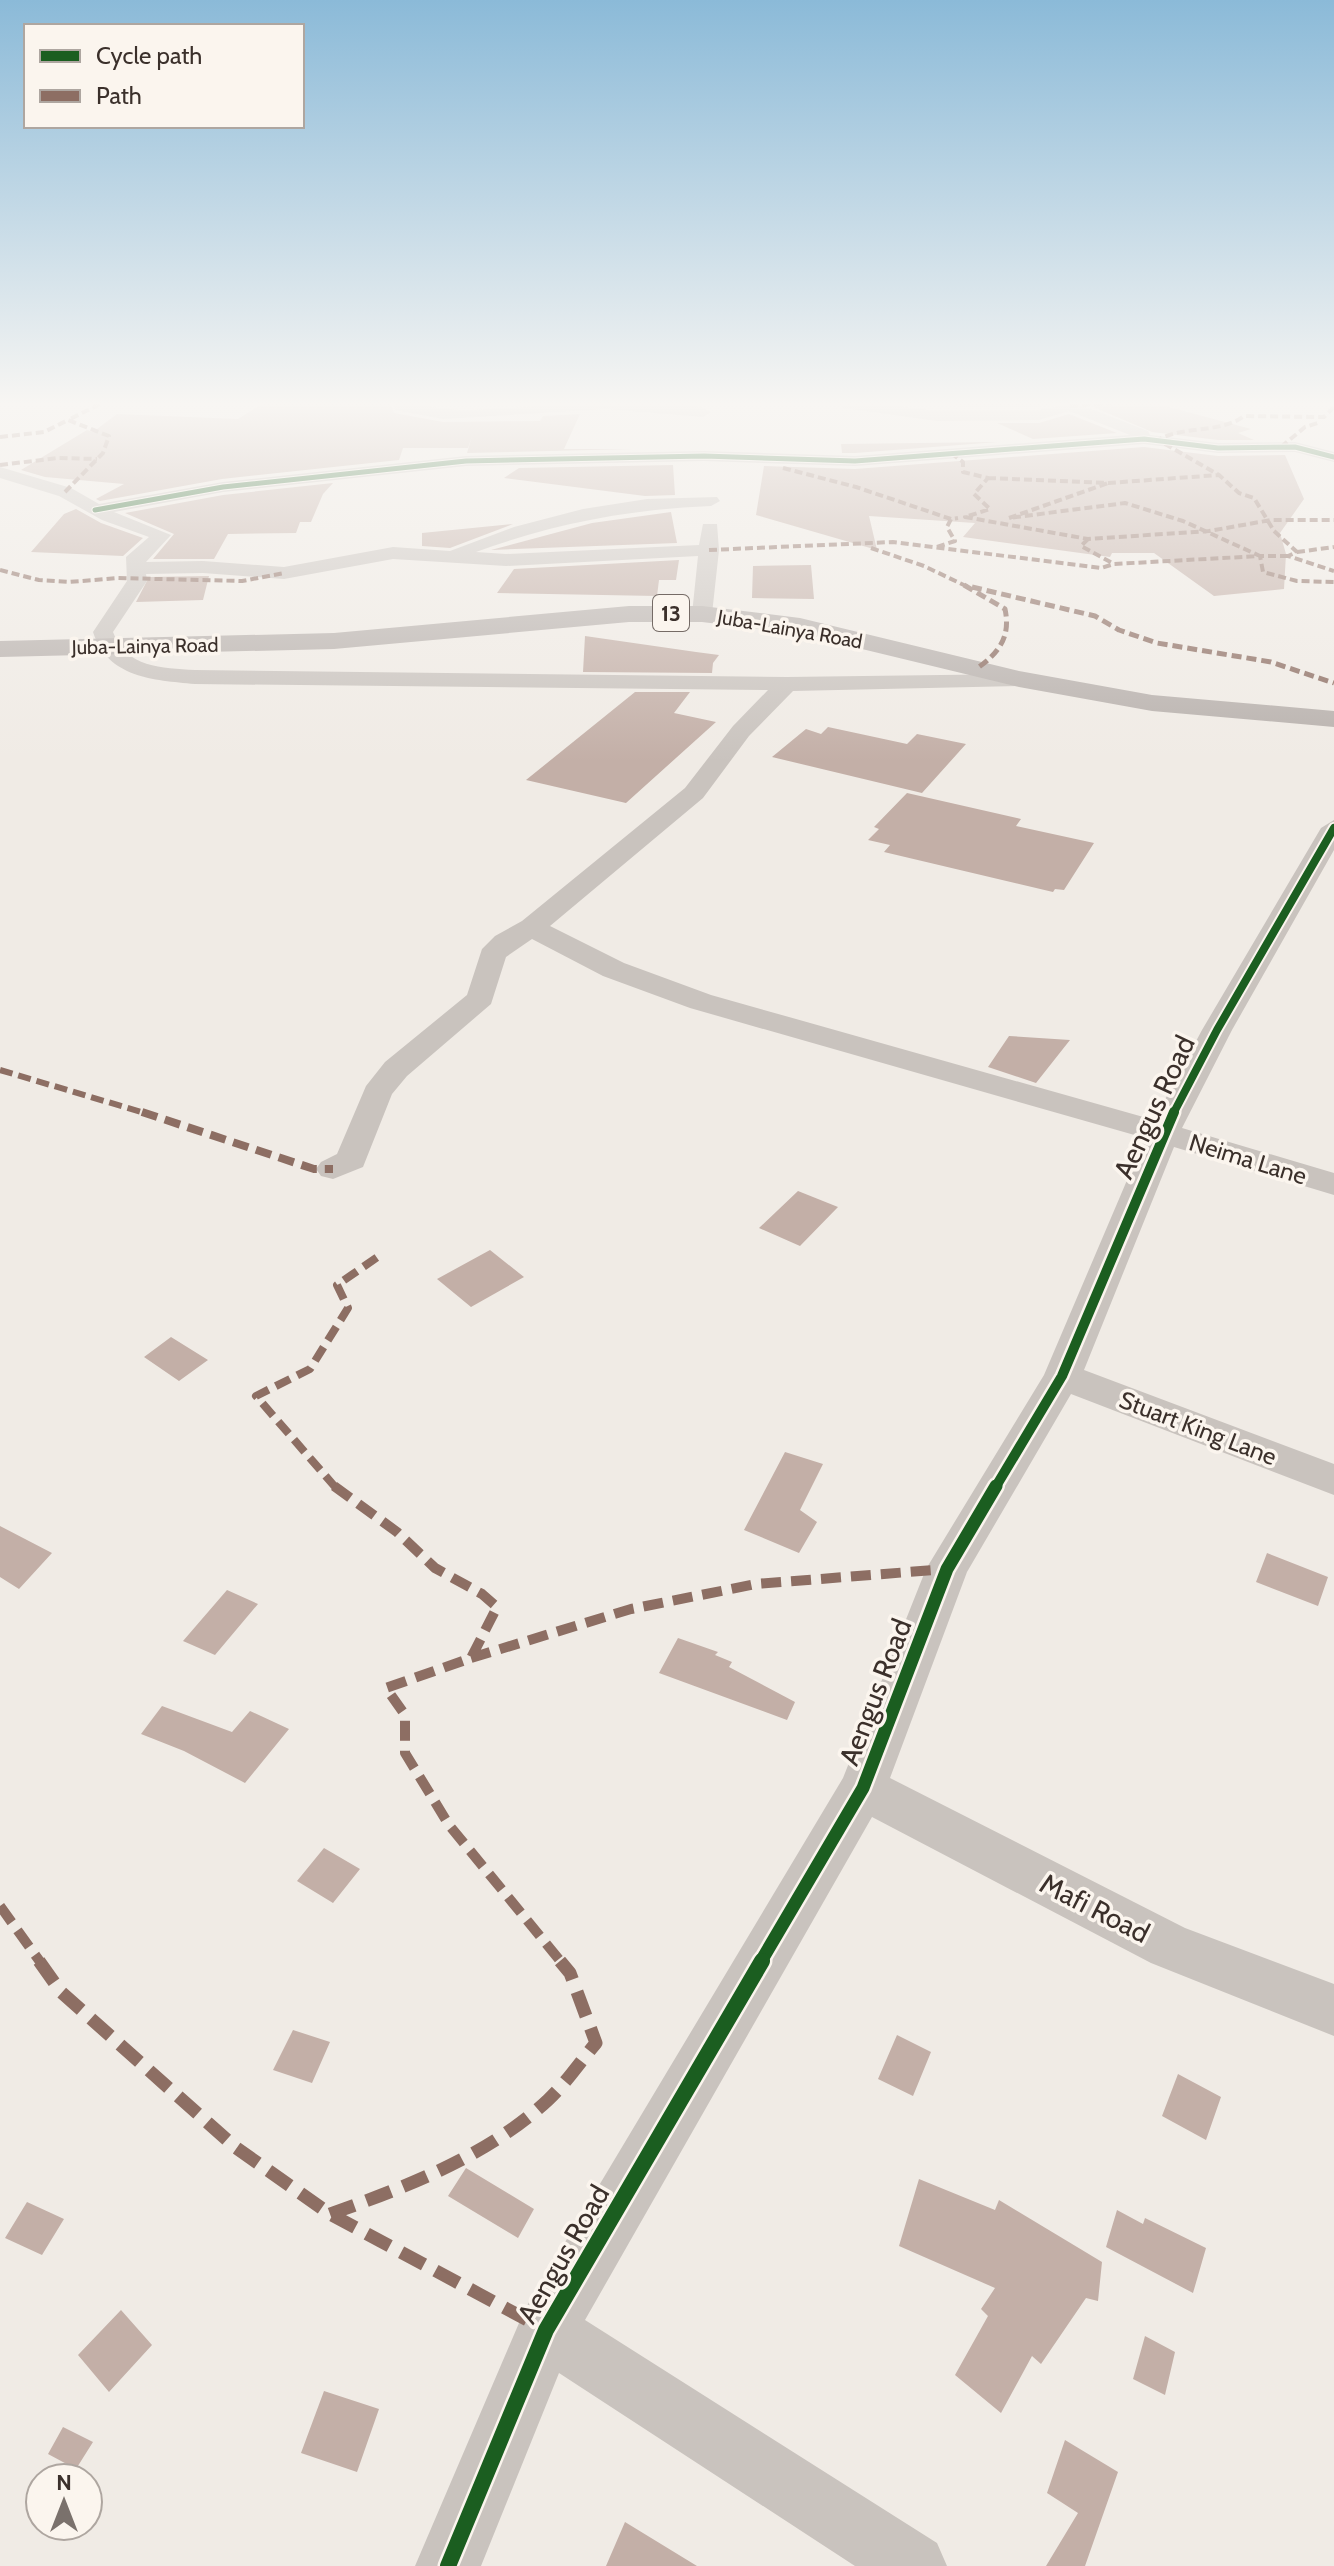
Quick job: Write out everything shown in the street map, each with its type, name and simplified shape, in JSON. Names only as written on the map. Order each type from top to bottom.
[{"type":"main road","name":"Juba-Lainya Road","points":[[0,649],[334,641],[629,614],[702,614],[800,626],[1019,679],[1152,703],[1334,719]]},
{"type":"street","points":[[129,523],[162,535],[138,553],[137,581],[103,632],[106,647],[124,664],[195,677],[787,684],[1019,679]]},
{"type":"street","points":[[452,555],[505,536],[557,523]]},
{"type":"street","points":[[702,614],[709,550],[708,523]]},
{"type":"street","points":[[136,568],[203,567],[284,573],[393,553],[506,560],[709,550]]},
{"type":"street","points":[[333,1169],[351,1160],[377,1093],[396,1069],[481,998],[492,955],[505,942],[532,927],[694,793],[741,731],[787,684]]},
{"type":"street","name":"Aengus Road","points":[[448,2566],[546,2330],[863,1788],[947,1569],[1062,1376],[1163,1133],[1217,1030],[1334,828]]},
{"type":"street","name":"Neima Lane","points":[[532,927],[571,952],[607,969],[1334,1184]]},
{"type":"street","name":"Stuart King Lane","points":[[1062,1376],[1334,1480]]},
{"type":"street","name":"Mafi Road","points":[[863,1788],[1169,1946],[1334,2010]]},
{"type":"street","points":[[546,2330],[914,2566]]},
{"type":"building","points":[[56,523],[101,523],[143,538],[123,556],[31,552]]},
{"type":"building","points":[[148,523],[300,523],[296,533],[228,534],[214,559],[153,559],[174,534]]},
{"type":"building","points":[[592,523],[673,523],[677,543],[491,550]]},
{"type":"building","points":[[783,523],[871,523],[877,550]]},
{"type":"building","points":[[971,523],[1287,523],[1280,533],[1286,554],[1284,589],[1214,596],[1154,553],[1112,553],[1110,557],[963,537],[975,523]]},
{"type":"building","points":[[513,524],[450,548],[422,546],[422,533]]},
{"type":"building","points":[[679,560],[676,580],[659,580],[657,596],[497,593],[514,569]]},
{"type":"building","points":[[811,565],[814,599],[752,598],[753,566]]},
{"type":"building","points":[[209,576],[203,600],[136,602],[149,577]]},
{"type":"building","points":[[585,636],[719,655],[713,663],[712,673],[583,672]]},
{"type":"building","points":[[635,692],[690,692],[674,713],[716,722],[626,803],[526,780]]},
{"type":"building","points":[[828,727],[907,744],[917,734],[966,744],[922,793],[772,757],[806,729],[821,734]]},
{"type":"building","points":[[907,793],[1021,819],[1016,826],[1094,843],[1064,890],[1055,889],[1053,892],[884,852],[890,845],[868,840],[879,829],[874,827]]},
{"type":"building","points":[[1009,1036],[1070,1040],[1036,1083],[988,1067]]},
{"type":"building","points":[[798,1191],[838,1207],[800,1246],[759,1228]]},
{"type":"building","points":[[490,1250],[524,1277],[471,1307],[437,1279]]},
{"type":"building","points":[[171,1337],[208,1360],[179,1381],[144,1357]]},
{"type":"building","points":[[785,1452],[823,1464],[800,1510],[817,1522],[799,1553],[744,1530]]},
{"type":"building","points":[[0,1526],[52,1553],[19,1589],[0,1577]]},
{"type":"building","points":[[1267,1553],[1328,1577],[1318,1606],[1256,1582]]},
{"type":"building","points":[[227,1590],[258,1604],[215,1655],[183,1641]]},
{"type":"building","points":[[678,1638],[718,1652],[715,1655],[732,1662],[729,1667],[795,1702],[787,1720],[659,1673]]},
{"type":"building","points":[[162,1706],[232,1732],[250,1711],[289,1729],[245,1783],[184,1751],[141,1734]]},
{"type":"building","points":[[324,1848],[360,1869],[333,1903],[297,1881]]},
{"type":"building","points":[[293,2030],[330,2042],[312,2083],[273,2070]]},
{"type":"building","points":[[897,2035],[931,2052],[913,2096],[878,2079]]},
{"type":"building","points":[[1178,2074],[1221,2097],[1206,2140],[1162,2116]]},
{"type":"building","points":[[466,2168],[534,2209],[518,2238],[448,2196]]},
{"type":"building","points":[[919,2179],[995,2210],[999,2200],[1102,2262],[1098,2301],[1086,2298],[1041,2364],[1032,2356],[1001,2413],[955,2375],[988,2316],[981,2309],[995,2288],[899,2246]]},
{"type":"building","points":[[27,2202],[64,2219],[42,2255],[5,2238]]},
{"type":"building","points":[[1117,2210],[1143,2224],[1145,2218],[1206,2248],[1193,2293],[1106,2247]]},
{"type":"building","points":[[121,2310],[152,2345],[109,2392],[78,2355]]},
{"type":"building","points":[[1145,2336],[1175,2352],[1165,2395],[1133,2379]]},
{"type":"building","points":[[324,2391],[379,2409],[357,2472],[301,2453]]},
{"type":"building","points":[[63,2427],[93,2442],[80,2462],[63,2462],[48,2454]]},
{"type":"building","points":[[1065,2440],[1118,2472],[1085,2566],[1046,2566],[1078,2513],[1047,2493]]},
{"type":"building","points":[[625,2522],[697,2566],[606,2566]]},
{"type":"marked path","points":[[937,547],[955,541],[947,527],[949,523]]},
{"type":"marked path","points":[[997,523],[1088,539],[1209,531],[1256,523]]},
{"type":"marked path","points":[[1088,539],[1081,546],[1114,564],[1260,556],[1187,523]]},
{"type":"marked path","points":[[1269,523],[1297,552],[1288,556],[1334,571]]},
{"type":"marked path","points":[[709,550],[893,542],[1101,568],[1114,564]]},
{"type":"marked path","points":[[1297,552],[1334,547]]},
{"type":"marked path","points":[[871,548],[941,573],[1005,609],[1006,637],[998,651],[976,669]]},
{"type":"marked path","points":[[1288,556],[1260,556],[1263,572],[1297,581],[1334,582]]},
{"type":"marked path","points":[[0,570],[39,580],[69,582],[118,578],[242,581],[284,573]]},
{"type":"marked path","points":[[972,587],[1095,616],[1119,630],[1157,643],[1271,662],[1334,683]]},
{"type":"marked path","points":[[0,1070],[98,1097],[314,1169],[333,1169]]},
{"type":"marked path","points":[[330,2214],[414,2182],[494,2140],[550,2097],[596,2043],[570,1973],[449,1825],[405,1753],[405,1715],[386,1688],[471,1658],[497,1607],[482,1594],[435,1568],[397,1532],[335,1487],[256,1396],[310,1369],[348,1308],[337,1285],[379,1256]]},
{"type":"marked path","points":[[471,1658],[631,1609],[756,1584],[947,1569]]},
{"type":"marked path","points":[[0,1906],[61,1992],[235,2147],[330,2214],[546,2330]]},
{"type":"cycle path","points":[[448,2566],[546,2330],[863,1788],[947,1569],[1062,1376],[1163,1133],[1217,1030],[1334,828]]}]
